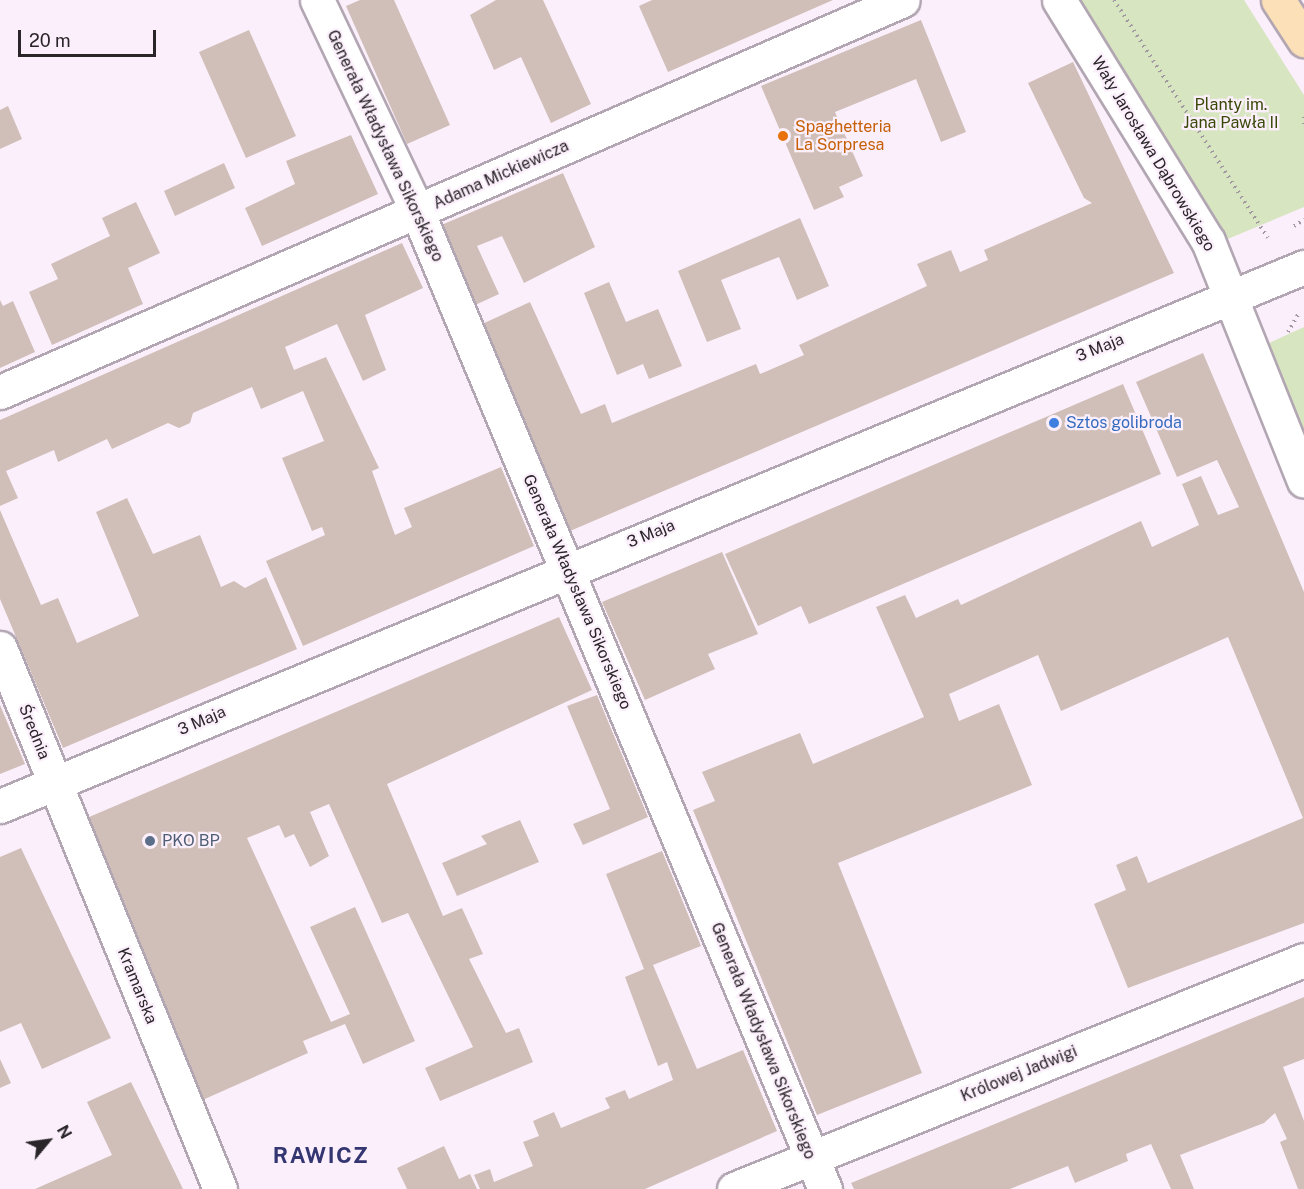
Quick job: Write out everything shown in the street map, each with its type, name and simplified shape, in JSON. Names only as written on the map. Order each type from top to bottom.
[{"type":"street","name":"Generała Władysława Sikorskiego","points":[[317,0],[417,211],[568,568],[825,1189]]},
{"type":"street","name":"Adama Mickiewicza","points":[[0,392],[903,0]]},
{"type":"street","name":"Wały Jarosława Dąbrowskiego","points":[[1059,0],[1208,241],[1304,481]]},
{"type":"street","points":[[1278,0],[1304,40]]},
{"type":"street","name":"3 Maja","points":[[0,806],[568,568],[1231,294],[1304,267]]},
{"type":"street","name":"Średnia","points":[[0,648],[54,783]]},
{"type":"street","name":"Kramarska","points":[[54,783],[220,1189]]},
{"type":"street","name":"Królowej Jadwigi","points":[[734,1189],[1304,960]]},
{"type":"path","points":[[1114,0],[1270,241]]},
{"type":"path","points":[[1304,117],[1304,125]]},
{"type":"green space","name":"Planty im. Jana Pawła II","points":[[1076,0],[1244,0],[1304,95],[1304,207],[1223,241]]},
{"type":"green space","points":[[1304,327],[1304,439],[1267,344]]},
{"type":"building","points":[[360,0],[394,0],[450,125],[407,144],[346,6]]},
{"type":"building","points":[[496,0],[543,0],[591,104],[551,123],[521,57],[494,70],[470,15]]},
{"type":"building","points":[[652,0],[833,0],[668,72],[639,6]]},
{"type":"building","points":[[921,20],[966,132],[941,142],[916,79],[835,112],[863,176],[839,187],[844,197],[814,210],[761,86]]},
{"type":"building","points":[[249,30],[296,136],[246,158],[199,52]]},
{"type":"building","points":[[1073,62],[1174,273],[570,531],[482,324],[530,302],[581,414],[605,404],[612,423],[756,364],[760,374],[804,355],[799,345],[927,286],[917,264],[951,250],[960,272],[988,260],[984,250],[1092,203],[1084,198],[1028,83]]},
{"type":"building","points":[[8,106],[22,139],[0,149],[0,110]]},
{"type":"building","points":[[351,135],[378,194],[262,246],[245,208],[295,184],[286,161]]},
{"type":"building","points":[[224,163],[235,188],[175,216],[164,191]]},
{"type":"building","points":[[563,173],[595,247],[524,283],[502,236],[477,246],[499,294],[473,306],[439,226]]},
{"type":"building","points":[[136,202],[160,253],[128,268],[143,304],[52,345],[29,292],[58,279],[51,264],[110,236],[102,218]]},
{"type":"building","points":[[800,218],[829,286],[797,300],[779,257],[721,280],[741,329],[707,342],[678,271]]},
{"type":"building","points":[[402,243],[423,288],[365,315],[386,370],[363,381],[337,324],[285,347],[294,370],[326,357],[379,468],[372,471],[395,535],[412,527],[404,508],[501,467],[534,546],[303,646],[266,561],[325,535],[322,527],[312,531],[282,458],[324,441],[303,391],[261,409],[252,387],[193,413],[190,423],[179,428],[168,423],[112,449],[107,439],[58,462],[54,450],[6,471],[18,498],[0,506],[0,420]]},
{"type":"building","points":[[609,282],[626,322],[658,309],[682,366],[649,379],[643,364],[617,375],[584,293]]},
{"type":"building","points":[[0,300],[3,306],[13,301],[35,352],[0,368]]},
{"type":"building","points":[[1203,353],[1304,592],[1304,923],[1128,988],[1094,904],[1126,890],[1116,865],[1137,856],[1148,883],[1303,818],[1228,637],[1061,711],[1038,655],[949,694],[959,721],[999,704],[1032,785],[838,863],[922,1073],[817,1115],[693,810],[715,801],[702,772],[800,733],[813,764],[924,717],[876,607],[905,595],[916,618],[958,599],[961,605],[1141,521],[1152,547],[1199,525],[1182,484],[1201,476],[1218,515],[1239,507],[1217,460],[1177,477],[1136,382]]},
{"type":"building","points":[[1123,384],[1161,474],[809,624],[801,606],[758,626],[725,554]]},
{"type":"building","points":[[127,498],[153,554],[200,535],[221,587],[234,581],[245,588],[266,577],[297,649],[63,748],[0,599],[0,510],[41,605],[58,598],[77,643],[139,616],[96,512]]},
{"type":"building","points":[[722,552],[758,634],[708,654],[715,669],[645,700],[602,602]]},
{"type":"building","points":[[559,617],[592,690],[387,784],[443,916],[462,908],[483,954],[469,959],[506,1033],[519,1028],[533,1062],[440,1101],[425,1068],[473,1047],[408,913],[382,923],[329,804],[310,812],[329,856],[310,867],[294,834],[285,838],[279,825],[247,838],[331,1022],[350,1014],[310,927],[355,907],[415,1041],[363,1064],[345,1024],[303,1041],[308,1053],[198,1102],[75,823]]},
{"type":"building","points":[[597,695],[648,817],[583,845],[573,824],[610,809],[567,706]]},
{"type":"building","points":[[0,705],[25,764],[0,774]]},
{"type":"building","points":[[520,820],[539,862],[457,896],[442,863],[487,844],[481,836]]},
{"type":"building","points":[[21,848],[111,1038],[42,1069],[21,1023],[0,1032],[0,857]]},
{"type":"building","points":[[662,851],[701,946],[653,965],[697,1069],[743,1050],[777,1131],[645,1189],[480,1189],[474,1175],[490,1169],[494,1182],[533,1166],[523,1142],[539,1136],[533,1121],[554,1112],[561,1128],[610,1108],[605,1098],[625,1090],[629,1099],[673,1080],[667,1062],[658,1066],[625,977],[644,969],[606,874]]},
{"type":"building","points":[[1304,997],[1304,1059],[1283,1067],[1304,1121],[1304,1189],[1298,1189],[1280,1142],[1287,1139],[1275,1113],[1264,1123],[1180,1155],[1194,1189],[1171,1189],[1151,1144],[1126,1154],[1128,1161],[1075,1183],[1068,1166],[1010,1189],[854,1189],[851,1183]]},
{"type":"building","points":[[0,1059],[11,1083],[0,1088]]},
{"type":"building","points":[[131,1082],[183,1189],[35,1189],[112,1155],[87,1102]]},
{"type":"building","points":[[444,1146],[459,1179],[470,1174],[477,1189],[407,1189],[397,1168]]},
{"type":"place","name":"Spaghetteria La Sorpresa","points":[[783,136]]},
{"type":"place","name":"Sztos golibroda","points":[[1054,423]]},
{"type":"place","name":"PKO BP","points":[[150,841]]},
{"type":"district","name":"RAWICZ","points":[[321,1156]]}]
